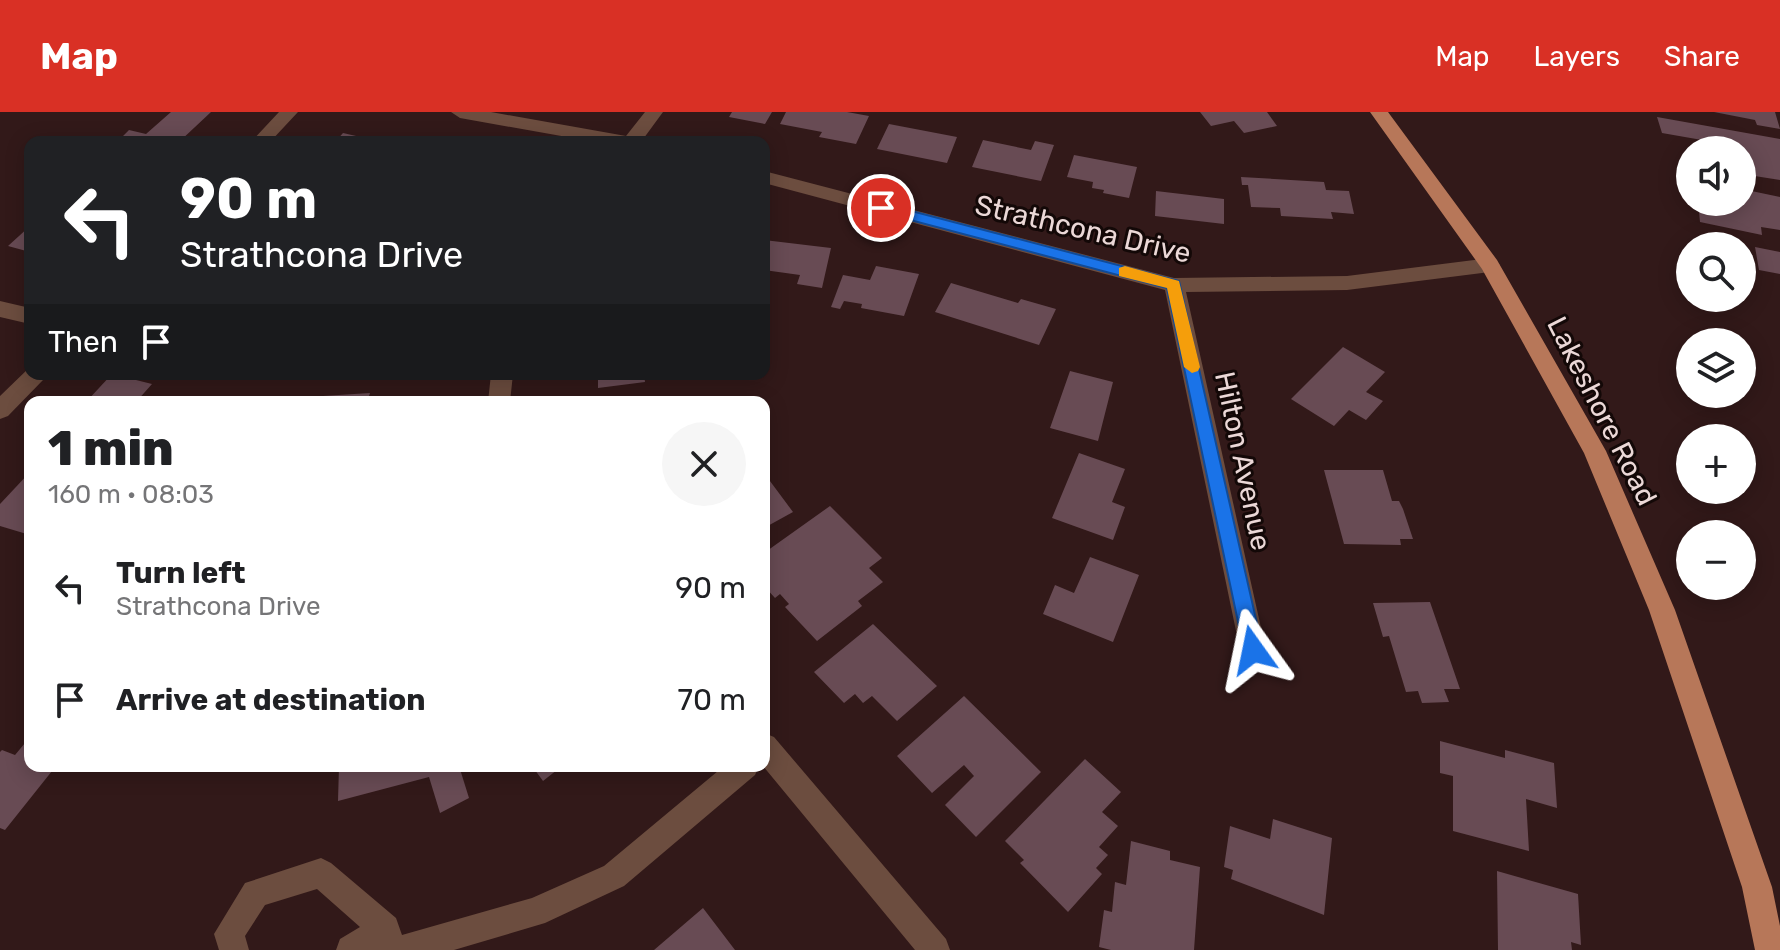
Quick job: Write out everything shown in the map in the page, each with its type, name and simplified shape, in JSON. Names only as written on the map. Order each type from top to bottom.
[{"type":"main road","name":"Lakeshore Road","points":[[1379,112],[1490,265],[1595,451],[1662,610],[1757,887],[1770,950]]},
{"type":"street","points":[[266,136],[289,112]]},
{"type":"street","points":[[460,112],[595,136]]},
{"type":"street","points":[[634,136],[654,112]]},
{"type":"street","name":"Strathcona Drive","points":[[770,179],[1174,285],[1347,283],[1490,265]]},
{"type":"street","name":"Hilton Avenue","points":[[1174,285],[1253,650]]},
{"type":"street","points":[[0,309],[24,315]]},
{"type":"street","points":[[0,410],[29,380]]},
{"type":"street","points":[[770,764],[935,950]]},
{"type":"street","points":[[351,950],[534,912],[614,876],[737,772]]},
{"type":"street","points":[[234,950],[229,934],[255,893],[321,873],[393,943]]},
{"type":"building","points":[[171,112],[211,112],[185,136],[123,136],[129,130],[146,134]]},
{"type":"building","points":[[732,112],[772,112],[765,124],[729,117]]},
{"type":"building","points":[[786,112],[847,112],[869,116],[856,144],[819,137],[822,132],[780,124]]},
{"type":"building","points":[[1200,112],[1267,112],[1277,126],[1244,133],[1234,121],[1211,126]]},
{"type":"building","points":[[1714,112],[1775,112],[1780,129],[1757,125],[1755,120]]},
{"type":"building","points":[[1657,117],[1780,139],[1780,180],[1756,176],[1756,136],[1679,136],[1662,133]]},
{"type":"building","points":[[889,124],[957,137],[947,163],[877,149]]},
{"type":"building","points":[[983,140],[1031,150],[1035,141],[1054,145],[1041,181],[972,167]]},
{"type":"building","points":[[1074,155],[1137,167],[1129,198],[1103,193],[1104,190],[1092,188],[1093,182],[1067,177]]},
{"type":"building","points":[[1241,177],[1324,182],[1326,190],[1349,191],[1354,214],[1331,212],[1333,219],[1281,216],[1280,208],[1251,207],[1248,185],[1242,185]]},
{"type":"building","points":[[1156,191],[1224,199],[1224,224],[1155,216]]},
{"type":"building","points":[[1756,192],[1780,197],[1780,230],[1761,227],[1762,235],[1700,222],[1699,216],[1756,216]]},
{"type":"building","points":[[24,231],[24,250],[8,246]]},
{"type":"building","points":[[770,241],[831,248],[822,288],[797,284],[800,275],[770,271]]},
{"type":"building","points":[[1756,247],[1780,252],[1780,274],[1759,270]]},
{"type":"building","points":[[876,266],[919,274],[904,316],[861,308],[862,304],[844,301],[840,309],[831,307],[843,275],[870,280]]},
{"type":"building","points":[[951,283],[1018,303],[1021,299],[1056,309],[1039,345],[935,312]]},
{"type":"building","points":[[1343,347],[1385,372],[1366,392],[1383,401],[1366,420],[1349,410],[1334,426],[1291,399]]},
{"type":"building","points":[[1070,371],[1113,382],[1098,441],[1050,428]]},
{"type":"building","points":[[106,380],[136,380],[152,384],[141,396],[92,396]]},
{"type":"building","points":[[598,380],[645,380],[645,382],[598,388]]},
{"type":"building","points":[[370,393],[369,396],[323,396]]},
{"type":"building","points":[[1079,453],[1125,469],[1112,502],[1125,507],[1113,540],[1052,518]]},
{"type":"building","points":[[1324,470],[1383,470],[1392,501],[1399,501],[1413,539],[1400,539],[1401,545],[1344,544]]},
{"type":"building","points":[[24,478],[24,533],[0,526],[0,504]]},
{"type":"building","points":[[770,481],[793,512],[770,525]]},
{"type":"building","points":[[830,506],[882,558],[869,568],[883,582],[858,601],[862,606],[817,641],[785,607],[789,604],[780,594],[775,598],[770,593],[770,549]]},
{"type":"building","points":[[1090,557],[1139,575],[1113,642],[1043,614],[1055,585],[1074,593]]},
{"type":"building","points":[[1430,602],[1460,689],[1444,689],[1449,702],[1422,703],[1418,691],[1406,692],[1389,636],[1383,637],[1373,603]]},
{"type":"building","points":[[873,624],[937,686],[897,721],[872,696],[863,703],[855,694],[844,703],[814,672]]},
{"type":"building","points":[[964,696],[1041,772],[976,837],[945,805],[974,776],[964,765],[932,793],[897,756]]},
{"type":"building","points":[[1440,741],[1505,758],[1505,750],[1554,763],[1557,808],[1526,799],[1529,851],[1453,831],[1453,776],[1440,773]]},
{"type":"building","points":[[24,744],[24,772],[51,772],[5,830],[0,828],[0,752],[15,755]]},
{"type":"building","points":[[1085,759],[1121,792],[1102,812],[1118,826],[1099,847],[1108,855],[1096,868],[1102,874],[1068,912],[1020,863],[1024,860],[1005,841]]},
{"type":"building","points":[[339,772],[461,772],[469,798],[440,813],[429,777],[338,801]]},
{"type":"building","points":[[536,772],[554,772],[543,781]]},
{"type":"building","points":[[1273,819],[1332,838],[1324,915],[1231,879],[1233,870],[1224,867],[1230,826],[1270,839]]},
{"type":"building","points":[[1131,841],[1170,851],[1170,860],[1200,867],[1194,950],[1111,950],[1099,947],[1104,910],[1112,912],[1115,882],[1126,885]]},
{"type":"building","points":[[1497,871],[1578,894],[1581,945],[1571,942],[1572,950],[1498,950]]},
{"type":"building","points":[[703,908],[735,950],[654,950]]},
{"type":"slow traffic","points":[[1125,272],[1174,285],[1192,367]]},
{"type":"route","points":[[881,208],[1174,285],[1253,650]]}]
